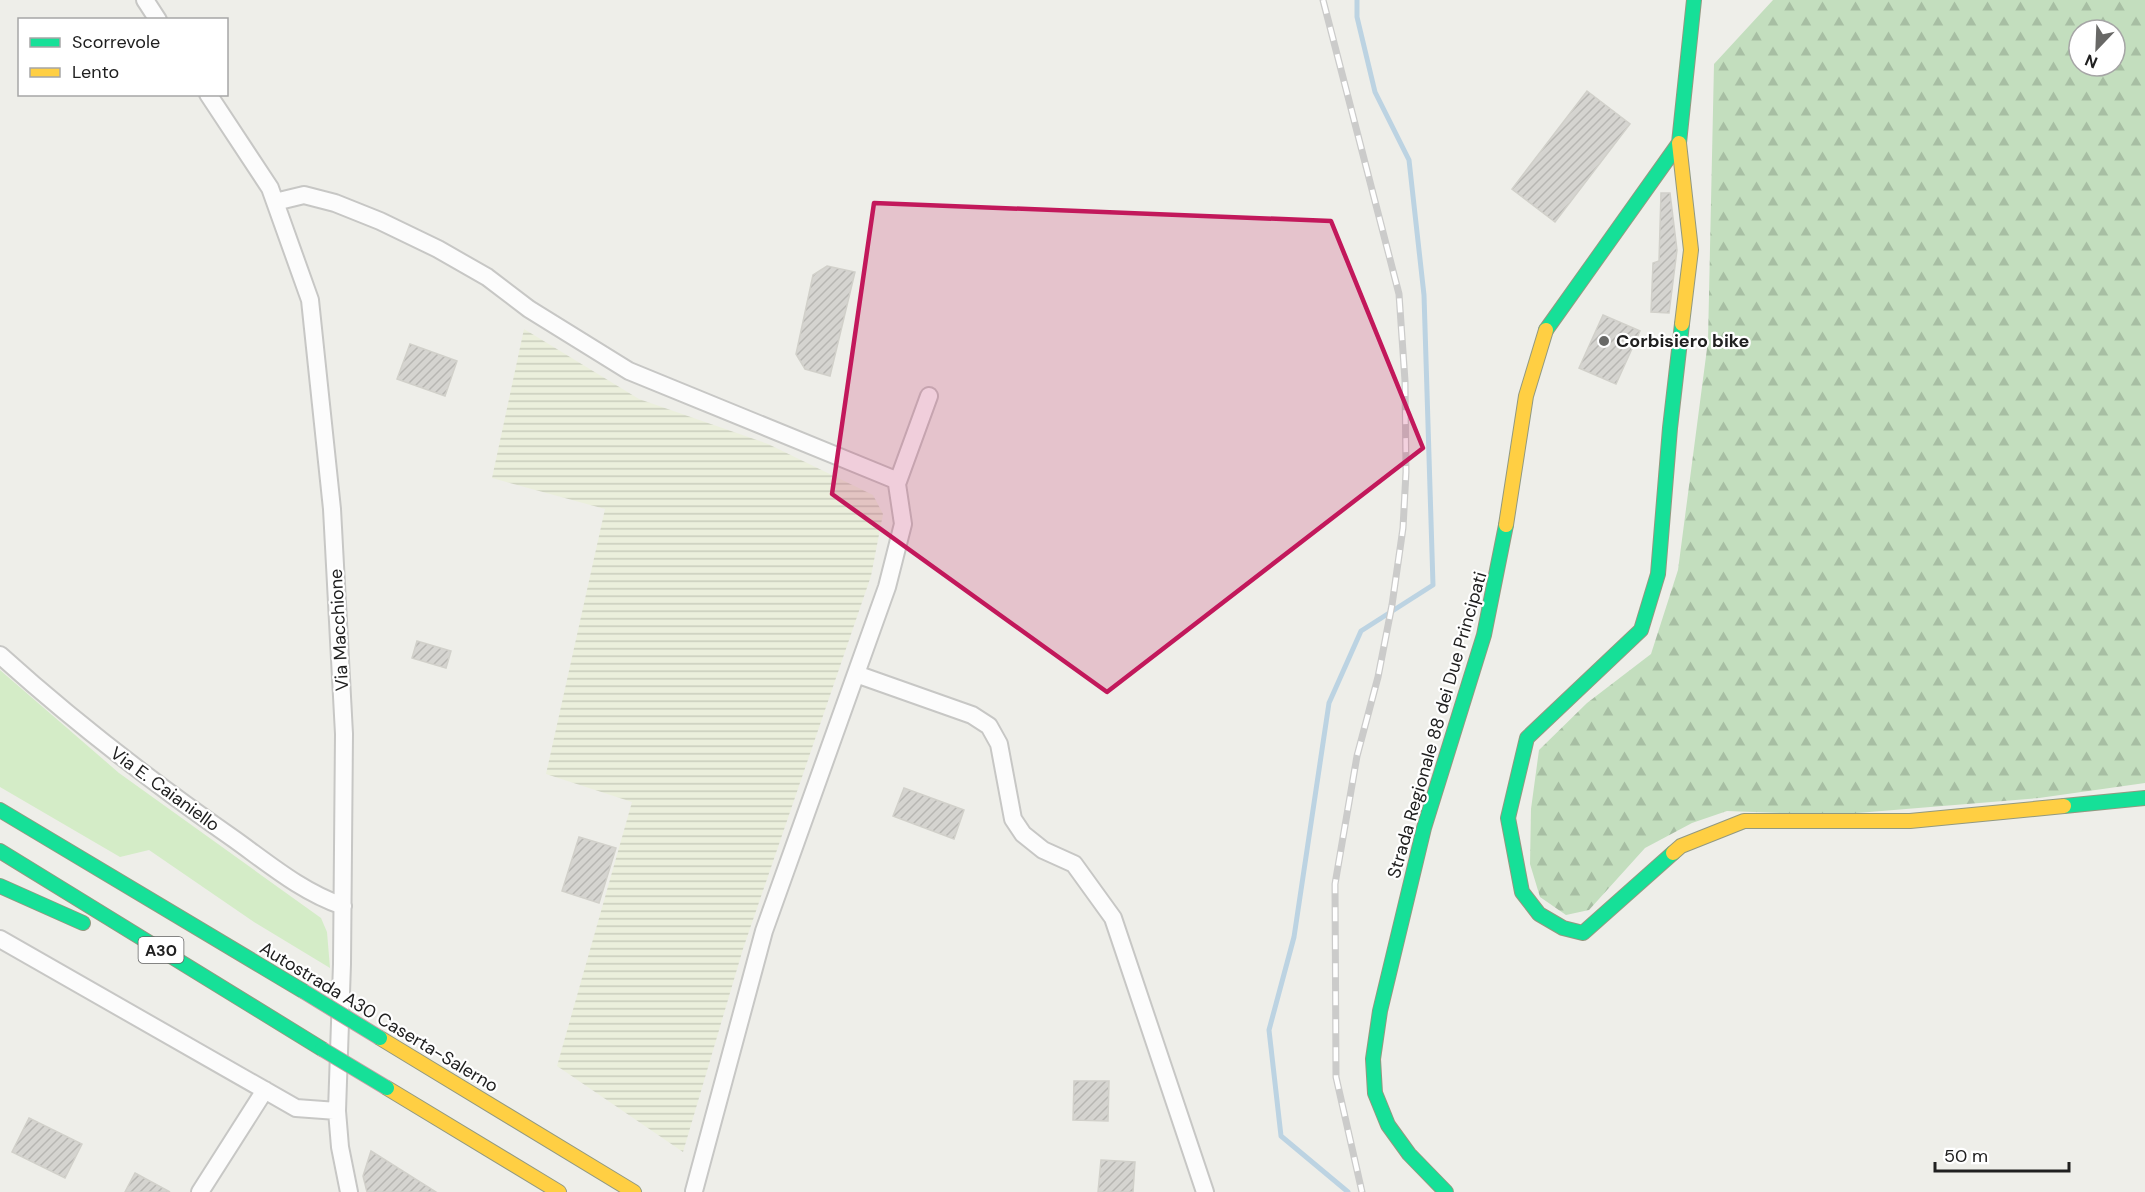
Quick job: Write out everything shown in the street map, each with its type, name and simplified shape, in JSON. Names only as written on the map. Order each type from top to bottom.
[{"type":"main road","name":"Strada Regionale 88 dei Due Principati","points":[[1446,1192],[1413,1162],[1384,1121],[1373,1076],[1376,1037],[1444,758],[1469,687],[1489,616],[1505,541],[1518,429],[1534,360],[1548,325],[1679,143],[1694,0]]},
{"type":"main road","points":[[1679,143],[1691,250],[1670,428],[1658,574],[1641,630],[1527,738],[1508,818],[1522,892],[1539,914],[1563,928],[1583,933],[1681,846],[1744,821],[1911,822],[2145,798]]},
{"type":"main road","name":"Autostrada A30 Caserta-Salerno","points":[[0,810],[634,1192]]},
{"type":"main road","name":"A30","points":[[0,851],[559,1192]]},
{"type":"main road","points":[[0,886],[66,913],[96,930]]},
{"type":"main road","points":[[146,958],[322,1049]]},
{"type":"street","points":[[145,0],[157,18]]},
{"type":"street","name":"Via Macchione","points":[[209,96],[270,188],[310,300],[330,498],[344,734],[343,906],[337,1111],[340,1147],[349,1192]]},
{"type":"street","points":[[275,202],[304,195],[335,203],[380,221],[438,249],[487,277],[529,309],[629,371],[898,481]]},
{"type":"street","points":[[694,1191],[764,931],[887,587],[903,524],[898,481],[929,396]]},
{"type":"street","name":"Via E. Caianiello","points":[[0,655],[54,704],[185,805],[314,896],[343,906]]},
{"type":"street","points":[[856,674],[972,715],[989,726],[999,744],[1006,770],[1013,819],[1023,834],[1043,850],[1074,864],[1113,918],[1205,1192]]},
{"type":"street","points":[[0,939],[296,1108],[337,1111]]},
{"type":"street","points":[[200,1192],[265,1090]]},
{"type":"highlighted area","points":[[874,203],[1331,221],[1423,448],[1107,692],[832,494]]},
{"type":"green space","points":[[1773,0],[2145,0],[2145,783],[2039,798],[1833,815],[1727,811],[1692,823],[1645,848],[1589,910],[1566,915],[1540,897],[1530,864],[1531,809],[1539,750],[1587,703],[1651,654],[1678,570],[1708,341],[1714,64]]},
{"type":"green space","points":[[524,329],[639,399],[768,444],[873,495],[883,514],[871,576],[743,949],[683,1152],[557,1066],[632,802],[546,774],[605,509],[492,478]]},
{"type":"green space","points":[[0,670],[119,773],[321,918],[327,932],[330,968],[254,922],[149,850],[120,857],[0,787]]},
{"type":"building","points":[[1587,91],[1630,124],[1555,222],[1512,189]]},
{"type":"building","points":[[1661,193],[1670,193],[1677,250],[1669,313],[1651,312],[1653,263],[1659,261]]},
{"type":"building","points":[[827,266],[855,272],[830,376],[805,369],[796,354],[813,275]]},
{"type":"building","points":[[1603,315],[1640,331],[1616,384],[1579,368]]},
{"type":"building","points":[[410,344],[457,361],[445,396],[397,379]]},
{"type":"building","points":[[417,641],[451,651],[446,668],[412,658]]},
{"type":"building","points":[[904,788],[964,810],[954,839],[893,816]]},
{"type":"building","points":[[579,837],[616,848],[599,903],[562,891]]},
{"type":"building","points":[[1074,1081],[1109,1081],[1108,1121],[1073,1120]]},
{"type":"building","points":[[29,1118],[82,1144],[65,1178],[12,1152]]},
{"type":"building","points":[[371,1151],[436,1192],[367,1192],[363,1176]]},
{"type":"building","points":[[1101,1160],[1135,1162],[1133,1192],[1098,1192]]},
{"type":"building","points":[[135,1173],[170,1192],[125,1192]]},
{"type":"waterway","points":[[1348,1192],[1281,1136],[1269,1030],[1294,937],[1329,703],[1361,631],[1433,585],[1424,295],[1409,160],[1375,92],[1357,17],[1357,0]]},
{"type":"railway","points":[[1323,0],[1399,294],[1405,381],[1406,472],[1403,528],[1392,605],[1378,677],[1357,756],[1335,884],[1336,1077],[1362,1192]]},
{"type":"traffic: fast","points":[[1546,330],[1679,143],[1694,0]]},
{"type":"traffic: fast","points":[[1673,853],[1583,933],[1563,928],[1539,914],[1522,892],[1508,818],[1527,738],[1641,630],[1658,574],[1670,428],[1682,324]]},
{"type":"traffic: fast","points":[[1446,1192],[1409,1154],[1388,1125],[1375,1093],[1373,1059],[1380,1011],[1424,828],[1484,635],[1506,525]]},
{"type":"traffic: fast","points":[[2064,806],[2145,798]]},
{"type":"traffic: fast","points":[[0,810],[303,991]]},
{"type":"traffic: fast","points":[[0,851],[322,1049]]},
{"type":"traffic: fast","points":[[0,886],[83,923]]},
{"type":"traffic: fast","points":[[303,991],[380,1038]]},
{"type":"traffic: fast","points":[[322,1049],[387,1088]]},
{"type":"traffic: slow","points":[[1679,143],[1691,250],[1682,324]]},
{"type":"traffic: slow","points":[[1506,525],[1526,396],[1546,330]]},
{"type":"traffic: slow","points":[[1673,853],[1681,846],[1744,821],[1910,821],[2064,806]]},
{"type":"traffic: slow","points":[[380,1038],[634,1192]]},
{"type":"traffic: slow","points":[[387,1088],[559,1192]]},
{"type":"place","name":"Corbisiero bike","points":[[1604,341]]}]
